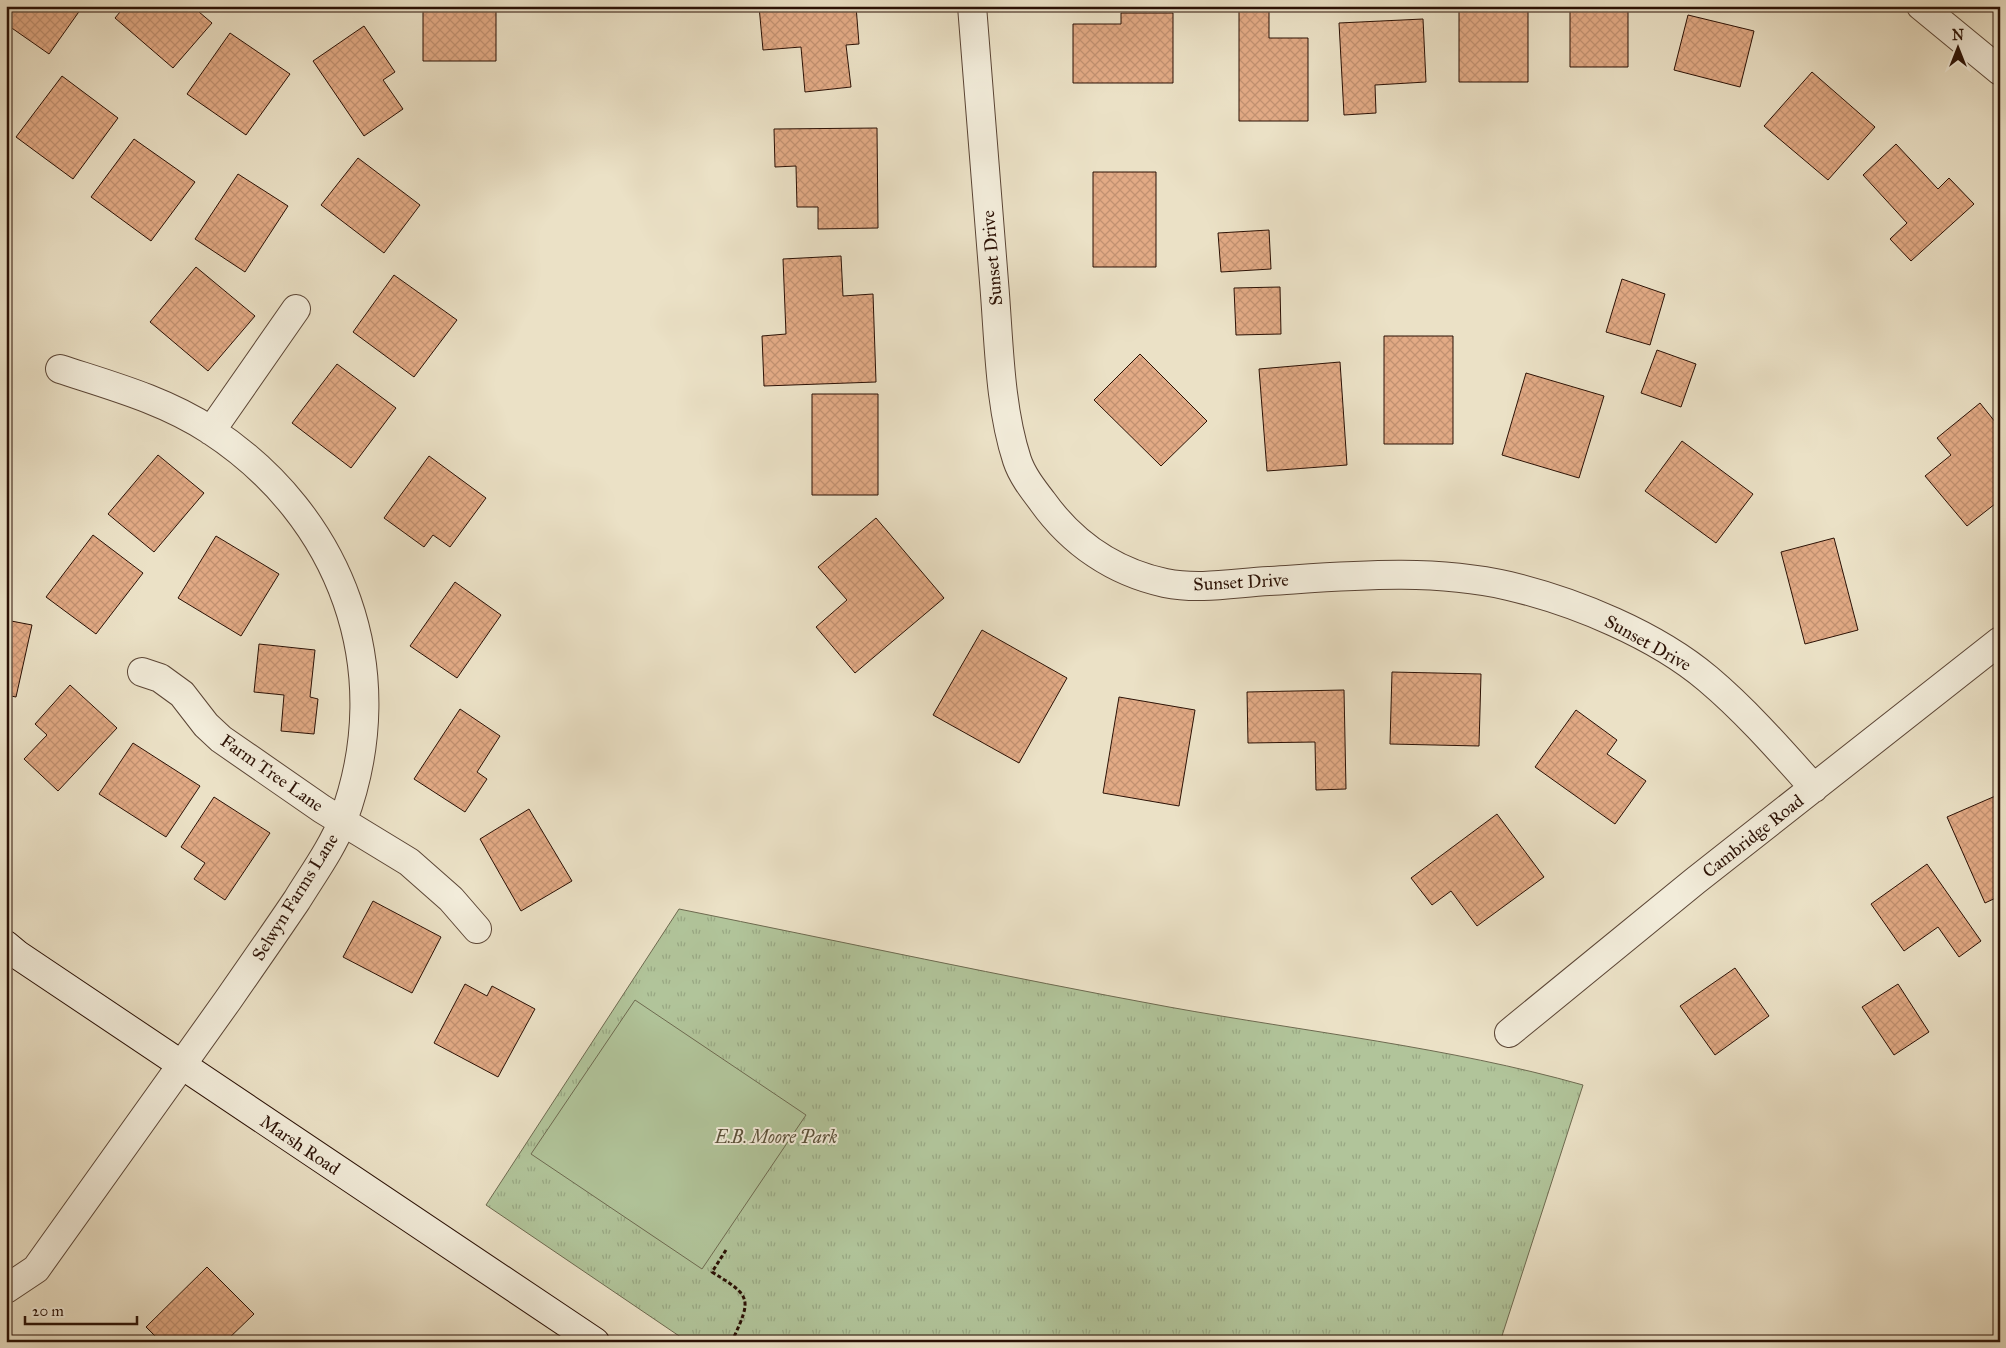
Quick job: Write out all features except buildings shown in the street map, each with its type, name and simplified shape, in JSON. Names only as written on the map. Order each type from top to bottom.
[{"type":"street","name":"Sunset Drive","points":[[972,6],[1003,395],[1018,461],[1028,483],[1057,522],[1094,554],[1120,568],[1166,583],[1214,586],[1249,582],[1399,573],[1474,580],[1511,586],[1584,610],[1616,623],[1678,657],[1706,678],[1756,724],[1814,788]]},
{"type":"street","points":[[1921,6],[2000,71]]},
{"type":"street","points":[[211,431],[296,309]]},
{"type":"street","name":"Selwyn Farms Lane","points":[[6,1289],[36,1269],[261,953],[320,864],[342,821],[360,759],[365,694],[363,665],[351,609],[318,539],[284,492],[256,464],[211,431],[181,413],[145,397],[60,369]]},
{"type":"street","name":"Cambridge Road","points":[[1509,1033],[1695,881],[2000,641]]},
{"type":"street","name":"Farm Tree Lane","points":[[142,672],[160,678],[182,694],[206,725],[221,739],[322,809],[409,862],[451,899],[476,929]]},
{"type":"street","name":"Marsh Road","points":[[6,945],[181,1065],[595,1342]]},
{"type":"path","points":[[726,1250],[712,1272],[724,1279],[745,1297],[747,1306],[733,1339]]},
{"type":"path","points":[[1940,1338],[2000,1340]]},
{"type":"green space","name":"E.B. Moore Park","points":[[679,909],[1108,996],[1481,1060],[1583,1085],[1500,1342],[688,1342],[486,1205]]},
{"type":"green space","points":[[635,1000],[806,1115],[702,1269],[531,1154]]}]
